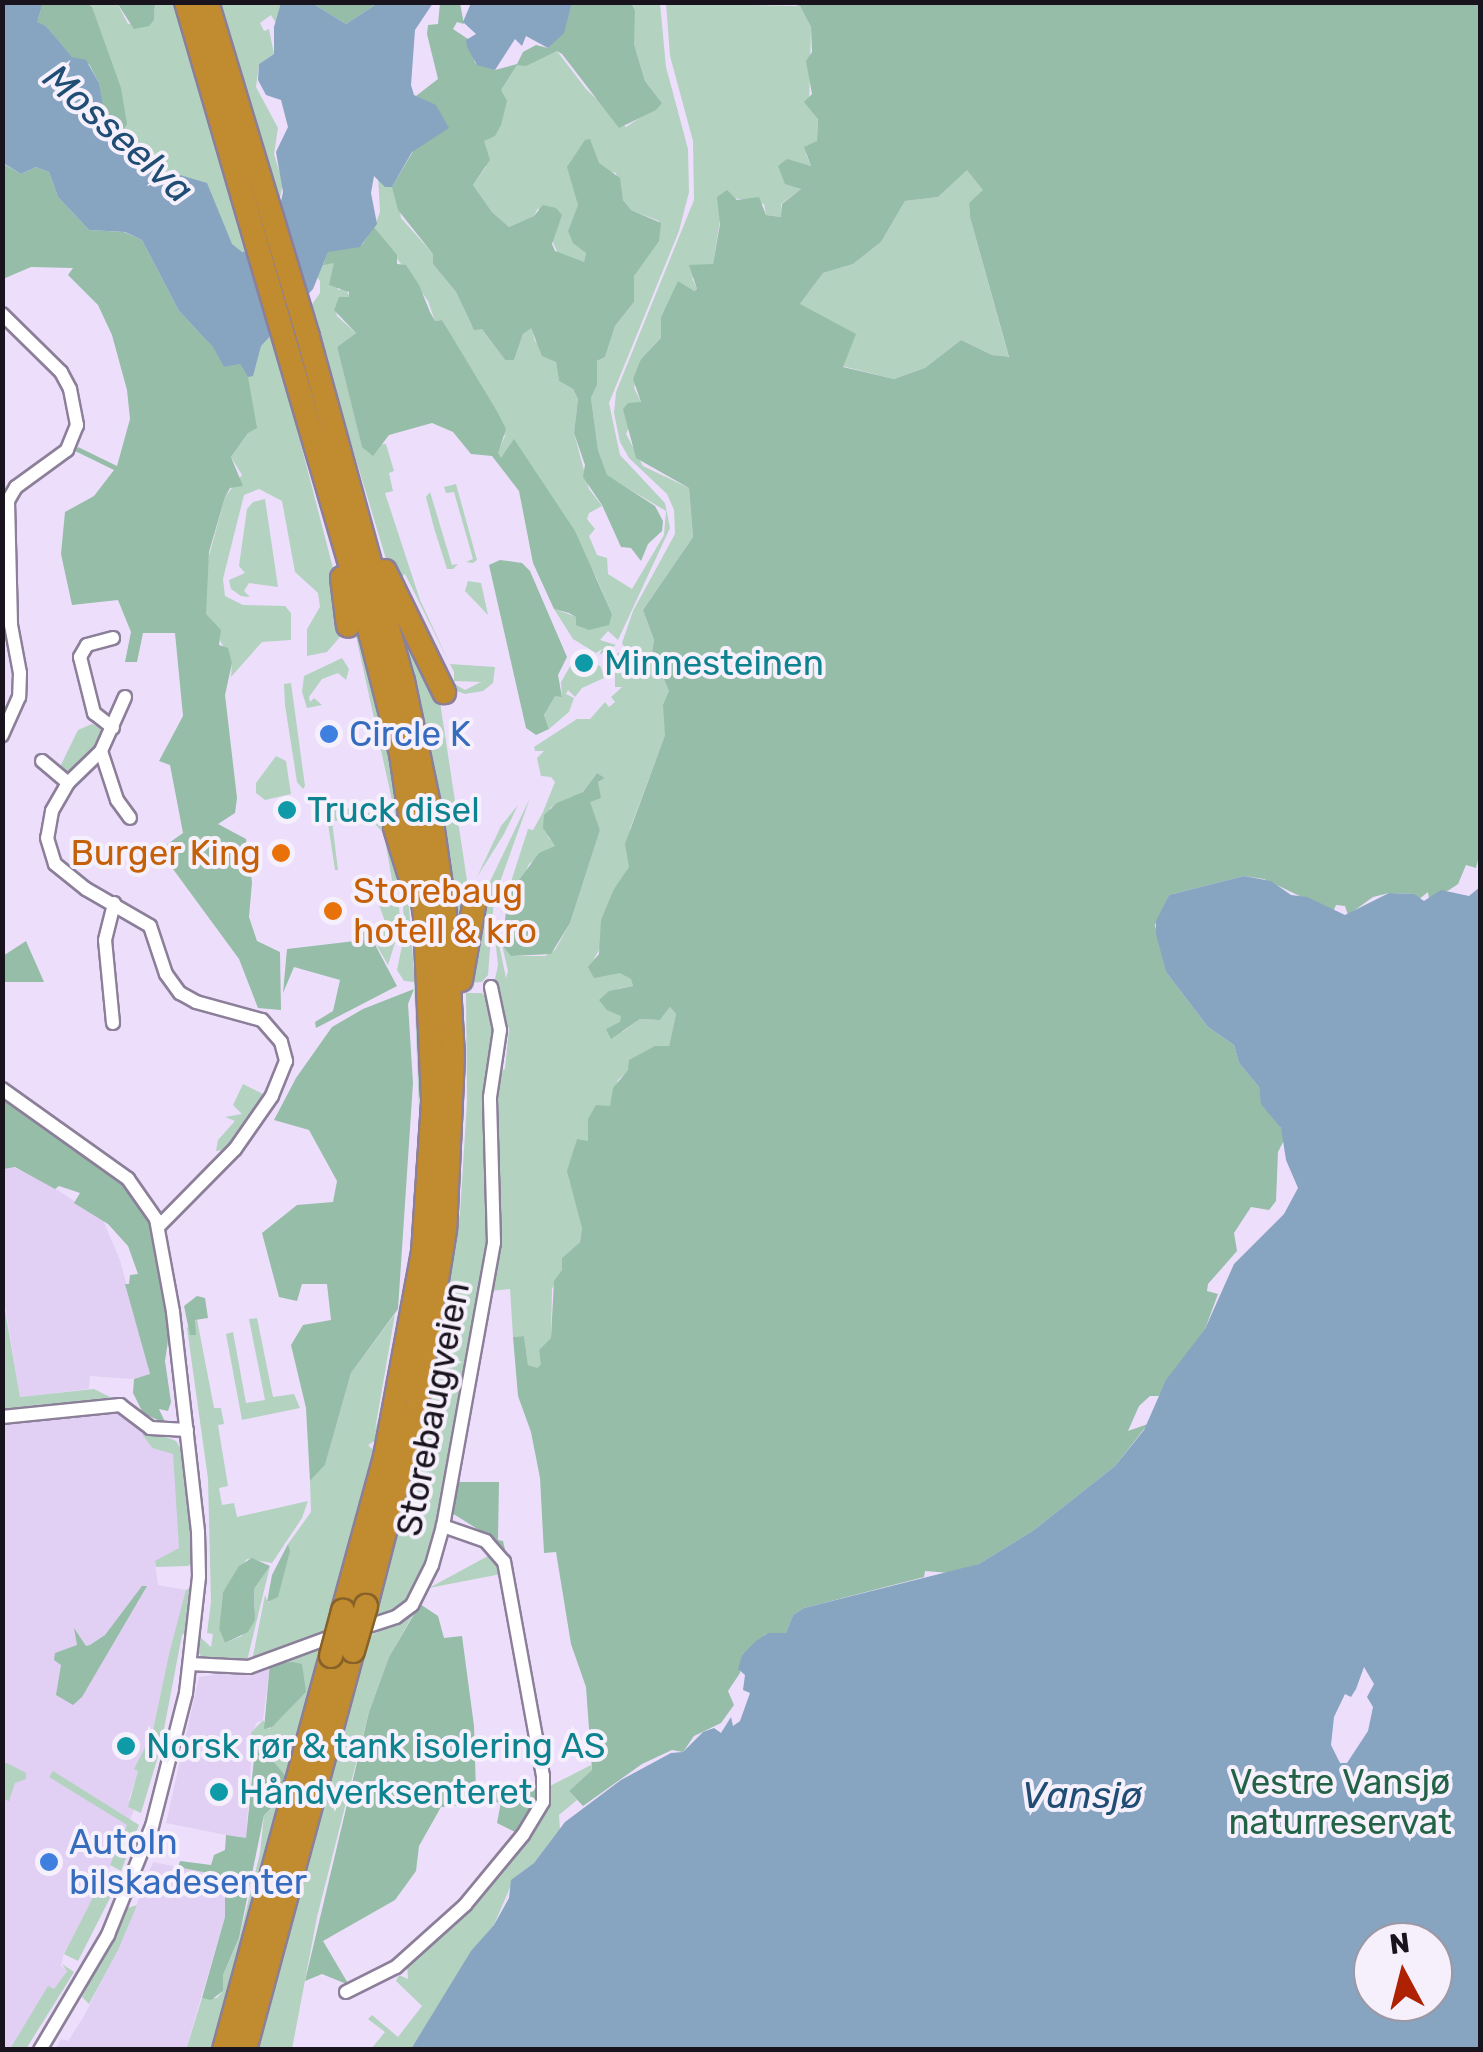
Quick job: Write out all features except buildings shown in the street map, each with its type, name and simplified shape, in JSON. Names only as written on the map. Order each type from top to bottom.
[{"type":"highway","points":[[186,2],[257,245],[348,486],[403,681],[430,809],[446,932],[453,1057],[449,1189],[431,1336],[342,1654],[245,2050]]},
{"type":"highway","points":[[207,2],[264,192],[338,526],[400,754],[417,846],[431,983],[433,1102],[415,1309],[354,1609]]},
{"type":"highway","points":[[348,486],[362,505],[390,585],[444,692]]},
{"type":"highway","points":[[338,526],[336,548],[348,626]]},
{"type":"highway","points":[[395,828],[412,888],[422,970],[431,983]]},
{"type":"highway","points":[[453,1057],[460,1040],[462,970],[475,900]]},
{"type":"highway","points":[[224,2050],[342,1654]]},
{"type":"street","points":[[2,314],[53,362],[70,389],[77,416],[77,432],[67,450],[8,488],[11,625],[20,673],[18,697],[2,735]]},
{"type":"street","points":[[113,638],[87,646],[80,657],[94,714],[114,728]]},
{"type":"street","points":[[125,697],[102,751],[68,783],[47,824],[50,852],[70,878],[150,926],[166,974],[180,993],[196,1002],[262,1020],[281,1042],[286,1060],[272,1096],[236,1150],[159,1226]]},
{"type":"street","points":[[102,751],[117,800],[130,818]]},
{"type":"street","points":[[42,762],[68,783]]},
{"type":"street","points":[[113,1024],[105,940],[114,903]]},
{"type":"street","name":"Storebaugveien","points":[[190,1664],[249,1667],[405,1612],[426,1580],[443,1526],[494,1242],[490,1097],[500,1030],[491,987]]},
{"type":"street","points":[[2,1089],[128,1179],[144,1197],[159,1226],[187,1430],[199,1577],[190,1664],[170,1763],[136,1868],[108,1935],[40,2050]]},
{"type":"street","points":[[2,1417],[120,1405],[150,1428],[187,1430]]},
{"type":"street","points":[[346,1992],[396,1967],[453,1916],[523,1835],[543,1802],[543,1776],[504,1562],[486,1541],[443,1526]]},
{"type":"shaded area","points":[[7,1165],[38,1177],[103,1220],[120,1260],[150,1375],[131,1379],[90,1376],[89,1389],[20,1397],[3,1293],[2,1169]]},
{"type":"shaded area","points":[[116,1412],[133,1421],[152,1448],[176,1453],[181,1547],[155,1562],[158,1585],[186,1590],[186,1599],[152,1733],[129,1799],[134,1810],[104,1880],[64,1953],[61,1966],[67,1970],[54,1990],[48,1987],[10,2050],[2,2049],[2,1425]]},
{"type":"shaded area","points":[[270,1666],[263,1720],[256,1723],[252,1747],[246,1839],[166,1823],[199,1677]]},
{"type":"shaded area","points":[[153,1862],[218,1875],[225,1885],[225,1917],[186,2049],[55,2050],[61,2039],[68,2041],[84,2016],[125,1934]]},
{"type":"green space","points":[[2,3],[43,3],[36,16],[99,83],[104,120],[92,7],[88,3],[117,3],[128,24],[154,20],[155,3],[175,3],[248,251],[238,262],[131,185]]},
{"type":"green space","points":[[43,3],[88,3],[92,7],[121,88],[127,124],[123,130],[116,131],[104,121],[99,83],[89,64],[72,57],[46,26],[37,22]]},
{"type":"green space","points":[[117,3],[155,3],[154,20],[149,26],[134,29]]},
{"type":"green space","points":[[218,3],[312,3],[277,25],[271,15],[260,23],[264,31],[269,29],[274,54],[259,64],[256,87],[278,128],[274,154],[283,184],[279,202]]},
{"type":"green space","points":[[312,3],[378,3],[346,24]]},
{"type":"green space","points":[[440,3],[460,3],[464,24],[457,22],[453,29],[468,39],[475,63],[495,70],[517,64],[523,52],[536,45],[548,48],[565,27],[572,3],[631,3],[635,11],[634,44],[645,81],[662,103],[656,110],[619,128],[562,54],[557,51],[526,66],[517,65],[501,90],[507,101],[501,125],[495,136],[484,141],[490,160],[473,185],[492,212],[509,227],[534,216],[543,205],[556,208],[562,215],[552,244],[555,251],[584,262],[586,253],[573,243],[568,231],[578,205],[567,167],[585,140],[590,139],[599,163],[620,178],[623,200],[631,210],[661,223],[659,241],[634,276],[634,302],[615,326],[605,357],[597,361],[597,385],[591,398],[598,450],[607,475],[655,506],[663,521],[662,531],[648,544],[641,561],[631,548],[621,547],[602,505],[583,477],[585,465],[574,433],[578,399],[573,389],[559,381],[556,362],[542,356],[531,328],[523,334],[514,360],[505,360],[482,329],[474,330],[456,292],[433,264],[433,254],[398,210],[392,187],[438,109],[416,96],[438,79],[427,34],[428,25],[438,24]]},
{"type":"green space","points":[[631,3],[660,3],[666,67],[688,149],[689,192],[679,231],[609,403],[620,455],[665,503],[670,528],[618,640],[608,631],[600,640],[616,645],[599,655],[602,649],[596,653],[573,639],[554,609],[577,617],[612,614],[596,577],[514,440],[501,459],[497,453],[505,436],[442,320],[435,321],[428,301],[374,227],[380,212],[378,176],[383,168],[398,197],[401,218],[434,255],[433,264],[456,292],[471,324],[482,329],[505,360],[514,360],[523,334],[531,327],[535,341],[556,362],[559,381],[573,389],[578,399],[574,433],[589,489],[602,506],[589,513],[587,519],[595,529],[589,536],[597,555],[607,558],[608,574],[632,589],[664,535],[666,511],[607,476],[598,450],[591,398],[597,385],[597,361],[605,357],[615,326],[634,302],[634,276],[659,221],[631,210],[623,200],[616,173],[605,171],[580,147],[578,206],[568,231],[586,252],[584,262],[559,256],[538,208],[534,216],[509,227],[492,212],[473,185],[486,167],[484,141],[500,118],[501,90],[517,64],[526,65],[557,51],[586,89],[626,127],[662,103],[645,81],[634,44]]},
{"type":"green space","points":[[666,3],[800,6],[811,27],[809,108],[818,115],[817,141],[806,154],[811,166],[787,160],[789,184],[801,189],[781,204],[782,217],[766,215],[764,204],[734,198],[720,220],[713,264],[692,278],[697,289],[693,291],[678,282],[661,317],[661,338],[641,359],[634,388],[641,402],[626,434],[643,466],[689,488],[693,537],[643,610],[654,640],[652,654],[669,691],[665,735],[630,829],[629,867],[601,920],[601,947],[594,959],[631,978],[633,986],[617,989],[615,1011],[621,1015],[622,1032],[640,1019],[660,1020],[670,1007],[676,1014],[669,1046],[647,1053],[618,1080],[610,1106],[588,1119],[588,1142],[577,1140],[569,1180],[579,1201],[580,1242],[562,1258],[562,1270],[552,1289],[551,1339],[539,1350],[542,1365],[537,1369],[528,1365],[524,1336],[513,1337],[510,1289],[490,1291],[492,1094],[498,1074],[505,1069],[509,1029],[494,984],[498,965],[495,938],[496,930],[506,978],[502,945],[512,956],[545,956],[555,950],[570,923],[600,830],[589,801],[596,798],[598,782],[605,778],[597,773],[583,792],[550,808],[548,837],[556,846],[529,864],[522,879],[509,890],[497,925],[528,829],[533,830],[555,782],[551,777],[541,776],[537,758],[544,751],[535,751],[534,747],[577,719],[590,719],[605,702],[609,707],[615,702],[611,697],[622,687],[615,687],[615,670],[604,659],[626,650],[622,643],[633,611],[675,534],[674,510],[667,494],[629,458],[620,442],[614,413],[616,392],[694,200],[693,141],[670,56]]},
{"type":"green space","points":[[787,3],[1480,3],[1480,852],[1476,868],[1466,865],[1458,884],[1449,890],[1429,899],[1428,892],[1418,900],[1414,894],[1389,893],[1373,897],[1348,915],[1345,906],[1336,905],[1333,912],[1264,879],[1244,876],[1169,895],[1155,925],[1166,972],[1208,1027],[1234,1045],[1239,1063],[1259,1087],[1263,1106],[1277,1119],[1285,1138],[1278,1152],[1276,1201],[1269,1210],[1251,1207],[1234,1233],[1237,1251],[1208,1284],[1207,1291],[1218,1294],[1205,1329],[1159,1396],[1150,1396],[1139,1406],[1128,1431],[1148,1424],[1115,1466],[1034,1530],[979,1564],[950,1573],[925,1571],[924,1577],[804,1608],[793,1615],[786,1633],[766,1634],[742,1655],[740,1673],[728,1691],[734,1705],[721,1723],[694,1736],[683,1752],[672,1750],[642,1764],[583,1806],[569,1791],[592,1770],[586,1687],[571,1644],[556,1552],[544,1553],[540,1478],[531,1432],[518,1396],[513,1337],[524,1336],[528,1365],[541,1365],[539,1350],[551,1338],[554,1281],[562,1270],[562,1258],[580,1242],[582,1228],[567,1171],[577,1139],[588,1141],[588,1119],[596,1105],[610,1106],[613,1088],[628,1070],[629,1060],[655,1046],[669,1046],[676,1014],[670,1007],[660,1020],[640,1019],[611,1039],[606,1029],[620,1022],[621,1016],[607,1010],[599,1000],[609,991],[633,986],[631,979],[620,973],[594,978],[588,967],[599,954],[601,920],[629,867],[625,844],[665,735],[663,705],[669,691],[652,653],[654,640],[643,610],[693,537],[689,488],[636,458],[623,409],[628,403],[641,402],[633,379],[641,359],[661,338],[661,317],[678,281],[694,291],[697,289],[689,265],[713,264],[720,224],[717,197],[727,190],[737,200],[759,197],[766,215],[781,217],[782,204],[801,189],[785,184],[778,166],[787,159],[811,166],[804,147],[817,141],[818,119],[804,102],[812,94],[806,61],[812,52],[811,27],[800,6]],"holes":[[[967,170],[983,190],[969,203],[970,217],[1009,357],[992,355],[961,340],[925,368],[894,379],[843,367],[856,334],[800,304],[823,273],[853,264],[881,242],[905,201],[938,197]]]},
{"type":"green space","points":[[2,163],[21,174],[36,167],[49,172],[58,197],[89,230],[124,232],[142,240],[179,311],[213,347],[224,367],[240,364],[248,377],[257,428],[248,433],[231,457],[243,486],[230,488],[225,497],[209,552],[206,614],[221,630],[219,645],[228,648],[232,663],[225,695],[237,798],[235,813],[218,824],[246,839],[252,882],[249,917],[257,941],[280,952],[281,1010],[258,1008],[239,959],[159,850],[183,833],[170,765],[159,761],[183,716],[175,633],[143,633],[137,662],[125,662],[131,632],[118,600],[72,605],[61,554],[65,512],[94,496],[114,470],[75,451],[78,447],[117,466],[130,419],[127,390],[112,335],[98,305],[68,275],[73,268],[31,267],[3,279]]},
{"type":"green space","points":[[967,169],[984,190],[969,203],[970,217],[1009,358],[992,355],[961,340],[925,368],[894,379],[842,366],[844,357],[800,304],[823,273],[853,264],[881,242],[905,201],[938,197]]},
{"type":"green space","points":[[374,227],[397,255],[397,264],[406,265],[435,321],[442,320],[498,413],[506,429],[498,453],[501,458],[514,439],[575,531],[612,614],[609,625],[589,630],[576,625],[576,617],[554,609],[533,563],[519,491],[492,456],[471,454],[453,432],[432,423],[389,435],[373,456],[362,447],[337,347],[356,333],[334,310],[339,297],[349,297],[349,292],[329,285],[334,263],[323,265],[328,251],[362,245]]},
{"type":"green space","points":[[334,262],[338,290],[345,288],[350,297],[335,306],[337,316],[356,333],[337,347],[362,446],[386,444],[394,471],[389,473],[393,491],[385,493],[420,600],[450,664],[495,667],[493,683],[483,691],[465,694],[449,688],[386,559],[310,307],[320,293],[320,281],[312,271]],"holes":[[[405,574],[454,672],[454,681],[481,682],[465,690],[451,682],[399,579]]]},
{"type":"green space","points":[[197,321],[272,333],[340,595],[340,637],[327,652],[307,656],[307,629],[320,607],[318,593],[295,572],[282,501],[259,489],[244,495],[223,579],[225,596],[243,605],[285,606],[291,613],[291,640],[262,642],[231,677],[232,663],[206,614],[206,567],[225,497],[242,475],[231,457],[248,433],[195,326]]},
{"type":"green space","points":[[456,484],[477,560],[473,563],[466,562],[473,559],[454,492],[446,493],[444,487]]},
{"type":"green space","points":[[430,492],[452,565],[458,564],[453,569],[447,569],[434,528],[426,497]]},
{"type":"green space","points":[[265,499],[278,587],[249,583],[244,591],[250,597],[241,596],[231,589],[229,580],[245,573],[239,566],[247,509],[253,502]]},
{"type":"green space","points":[[500,560],[522,563],[530,571],[567,657],[558,675],[562,697],[555,696],[544,715],[549,729],[536,735],[526,728],[489,565]]},
{"type":"green space","points":[[468,581],[481,583],[488,615],[465,591]]},
{"type":"green space","points":[[393,606],[440,702],[468,887],[458,937],[438,789]]},
{"type":"green space","points":[[354,627],[358,628],[371,676],[403,827],[397,823]]},
{"type":"green space","points":[[579,651],[601,667],[604,678],[582,688],[575,697],[568,690],[566,694],[574,698],[569,712],[549,729],[544,715],[555,695],[562,696],[561,682]]},
{"type":"green space","points":[[342,658],[349,669],[346,680],[338,673],[322,679],[309,697],[310,702],[314,698],[322,705],[307,708],[302,692],[304,676]]},
{"type":"green space","points":[[291,683],[303,789],[297,782],[285,705],[284,684]]},
{"type":"green space","points":[[92,724],[106,731],[104,741],[72,774],[67,774],[59,769],[78,730]]},
{"type":"green space","points":[[276,756],[286,761],[291,794],[265,800],[256,793],[256,783]]},
{"type":"green space","points":[[597,773],[605,778],[598,782],[601,798],[590,802],[600,830],[570,923],[551,954],[511,956],[502,945],[508,895],[539,853],[555,846],[543,828],[544,815],[557,803],[583,792]]},
{"type":"green space","points":[[530,798],[494,899],[488,975],[482,982],[466,983],[484,894]]},
{"type":"green space","points":[[518,805],[504,834],[477,877],[501,826]]},
{"type":"green space","points":[[351,808],[376,815],[388,831],[408,895],[419,1033],[419,1111],[414,982],[404,981],[397,970],[405,931],[402,894],[392,880],[384,834],[370,818],[332,821],[335,870],[327,817],[330,811]]},
{"type":"green space","points":[[386,885],[399,903],[400,927],[388,965],[373,939],[363,940],[362,932],[387,927],[379,905]]},
{"type":"green space","points":[[372,939],[397,986],[316,1028],[315,1022],[333,1011],[340,980],[294,967],[283,993],[287,949]]},
{"type":"green space","points":[[26,941],[44,982],[3,982],[3,956]]},
{"type":"green space","points":[[414,989],[408,1004],[413,1083],[398,1309],[351,1373],[325,1465],[310,1481],[306,1408],[291,1345],[303,1325],[331,1320],[327,1284],[302,1284],[297,1301],[279,1297],[262,1233],[297,1205],[333,1202],[337,1181],[309,1130],[274,1120],[296,1078],[332,1027],[363,1009]]},
{"type":"green space","points":[[466,993],[482,993],[494,1007],[491,1237],[430,1559],[404,1609],[371,1623],[428,1401],[460,1213],[467,1102]]},
{"type":"green space","points":[[279,1050],[283,1054],[276,1077],[220,1157],[223,1150],[216,1151],[218,1140],[235,1121],[225,1117],[242,1114],[233,1105],[243,1084],[263,1094],[279,1062]]},
{"type":"green space","points":[[3,1095],[136,1194],[148,1219],[158,1261],[169,1334],[165,1361],[171,1402],[168,1411],[159,1409],[166,1424],[143,1413],[133,1393],[134,1379],[150,1374],[125,1284],[129,1284],[130,1275],[138,1274],[128,1246],[108,1224],[74,1203],[80,1193],[59,1186],[55,1189],[15,1167],[3,1169]]},
{"type":"green space","points":[[2,1293],[20,1397],[94,1389],[116,1400],[4,1410]]},
{"type":"green space","points":[[197,1296],[205,1298],[208,1318],[195,1320],[196,1335],[190,1335],[184,1306]]},
{"type":"green space","points":[[395,1314],[375,1430],[388,1388],[383,1416],[376,1440],[368,1445],[372,1449],[376,1442],[326,1634],[252,1661],[265,1595],[268,1603],[282,1581],[288,1544],[311,1512],[310,1481],[325,1465],[351,1373]]},
{"type":"green space","points":[[257,1318],[273,1397],[294,1394],[300,1408],[242,1420],[226,1334],[233,1332],[246,1403],[265,1400],[249,1319]]},
{"type":"green space","points":[[197,1319],[214,1408],[221,1408],[224,1424],[218,1425],[228,1486],[219,1488],[222,1505],[234,1503],[237,1517],[308,1501],[302,1518],[272,1563],[247,1559],[223,1592],[219,1629],[225,1643],[242,1636],[255,1610],[254,1589],[270,1566],[247,1661],[203,1660],[198,1651],[200,1637],[211,1647],[213,1634],[207,1633],[211,1602],[208,1479],[187,1328]]},
{"type":"green space","points":[[153,1432],[176,1441],[184,1454],[193,1562],[188,1566],[156,1567],[155,1561],[179,1548],[173,1454],[152,1448],[142,1434]]},
{"type":"green space","points":[[457,1482],[499,1482],[498,1540],[503,1541],[507,1558],[487,1535],[452,1513]]},
{"type":"green space","points":[[288,1544],[290,1551],[278,1597],[267,1602],[272,1575]]},
{"type":"green space","points":[[484,1544],[498,1560],[501,1574],[429,1588],[488,1556]]},
{"type":"green space","points":[[252,1558],[270,1566],[254,1589],[255,1620],[248,1632],[225,1643],[219,1629],[223,1592],[239,1566]]},
{"type":"green space","points":[[142,1586],[147,1586],[82,1697],[73,1705],[56,1695],[61,1665],[54,1660],[55,1653],[77,1645],[74,1628],[86,1646],[90,1645],[105,1635]]},
{"type":"green space","points":[[190,1588],[189,1630],[182,1635],[160,1750],[141,1813],[128,1807],[138,1771],[134,1769],[152,1734],[169,1654],[186,1590]]},
{"type":"green space","points":[[420,1604],[438,1616],[444,1638],[462,1636],[474,1726],[476,1792],[541,1788],[540,1797],[519,1834],[497,1823],[501,1802],[441,1807],[419,1846],[416,1871],[395,1900],[323,1941],[349,1985],[322,1974],[305,1981],[369,1712],[389,1657]]},
{"type":"green space","points":[[414,1613],[389,1657],[369,1712],[317,1917],[292,2049],[258,2050],[368,1637]]},
{"type":"green space","points":[[324,1642],[287,1779],[263,1749],[252,1747],[251,1733],[263,1720],[269,1729],[306,1692],[292,1662],[270,1663]]},
{"type":"green space","points":[[270,1663],[302,1664],[306,1692],[272,1727],[264,1729]]},
{"type":"green space","points":[[255,1749],[263,1749],[287,1778],[274,1806],[264,1815],[239,1938],[223,1975],[223,1991],[211,2000],[202,1998],[225,1917],[225,1885],[218,1875],[178,1867],[180,1861],[211,1865],[214,1855],[225,1850],[226,1835],[246,1838]]},
{"type":"green space","points":[[3,1764],[26,1773],[26,1779],[15,1783],[9,1801],[3,1799]]},
{"type":"green space","points":[[591,1765],[592,1770],[569,1791],[577,1800],[559,1815],[560,1829],[534,1863],[514,1878],[494,1925],[471,1952],[411,2049],[371,2049],[385,2032],[368,2019],[372,2015],[398,2037],[422,2006],[396,1981],[399,1975],[408,1979],[407,1963],[546,1802],[550,1786]]},
{"type":"green space","points":[[53,1771],[139,1825],[121,1871],[110,1865],[127,1825],[49,1777]]},
{"type":"green space","points":[[286,1781],[213,2049],[186,2050],[202,1998],[217,1998],[223,1991],[223,1975],[239,1939],[260,1853],[264,1815],[275,1806]]},
{"type":"green space","points":[[102,1880],[111,1896],[78,1961],[64,1954]]},
{"type":"green space","points":[[137,1905],[89,2004],[82,1997],[125,1909]]},
{"type":"green space","points":[[62,1964],[74,1972],[26,2049],[10,2049],[48,1986],[54,1989],[67,1971]]},
{"type":"water","points":[[2,3],[43,3],[37,22],[46,26],[72,57],[86,60],[99,83],[103,107],[92,114],[92,128],[105,140],[156,168],[207,183],[232,244],[242,252],[248,251],[280,206],[283,192],[276,152],[288,127],[281,100],[266,95],[258,80],[259,64],[274,54],[274,27],[281,3],[312,3],[346,24],[378,3],[433,3],[415,30],[411,85],[414,95],[436,105],[449,128],[412,152],[392,187],[385,187],[374,176],[371,193],[377,224],[360,247],[328,252],[313,289],[261,346],[253,376],[248,377],[240,364],[224,367],[213,347],[179,311],[142,240],[125,232],[89,230],[58,197],[49,172],[36,167],[21,174],[3,163]]},
{"type":"water","points":[[471,3],[572,3],[564,33],[548,48],[526,36],[522,46],[515,39],[495,70],[477,65],[467,47],[466,40],[476,34],[463,22]]},
{"type":"water","name":"Vansjø","points":[[1244,876],[1271,881],[1291,895],[1307,897],[1345,915],[1389,893],[1414,894],[1424,901],[1441,890],[1469,896],[1480,887],[1480,2049],[411,2049],[471,1951],[494,1925],[509,1898],[511,1880],[534,1863],[565,1822],[621,1780],[671,1753],[683,1752],[703,1732],[714,1728],[721,1733],[731,1717],[733,1726],[740,1721],[750,1693],[743,1690],[745,1675],[738,1669],[742,1655],[756,1641],[768,1633],[786,1633],[793,1615],[804,1608],[979,1564],[1034,1530],[1115,1466],[1144,1430],[1166,1380],[1205,1329],[1234,1264],[1284,1214],[1298,1188],[1286,1160],[1281,1128],[1261,1104],[1259,1087],[1239,1063],[1234,1045],[1208,1027],[1166,972],[1156,921],[1169,895]],"holes":[[[1364,1667],[1374,1684],[1367,1697],[1373,1707],[1368,1731],[1347,1763],[1340,1763],[1331,1745],[1334,1717],[1345,1694],[1351,1697],[1356,1689]]]},
{"type":"place","name":"Minnesteinen","points":[[584,663]]},
{"type":"place","name":"Circle K","points":[[329,734]]},
{"type":"place","name":"Truck disel","points":[[287,810]]},
{"type":"place","name":"Burger King","points":[[281,853]]},
{"type":"place","name":"Storebaug hotell & kro","points":[[333,911]]},
{"type":"place","name":"Norsk rør & tank isolering AS","points":[[126,1746]]},
{"type":"place","name":"Håndverksenteret","points":[[219,1792]]},
{"type":"place","name":"AutoIn bilskadesenter","points":[[49,1862]]},
{"type":"water label","name":"Mosseelva","points":[[118,134]]},
{"type":"park label","name":"Vestre Vansjø naturreservat","points":[[1340,1802]]}]
